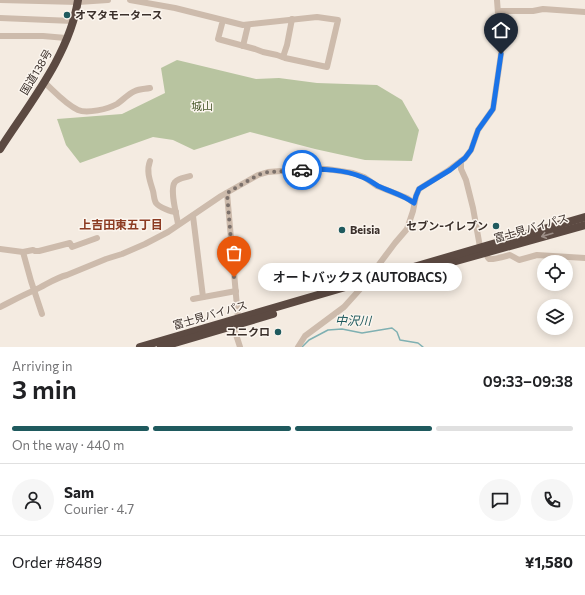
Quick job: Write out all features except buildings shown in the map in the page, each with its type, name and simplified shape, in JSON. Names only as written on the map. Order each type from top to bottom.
[{"type":"highway","name":"国道138号","points":[[0,149],[44,82],[60,54],[73,21],[78,1]]},
{"type":"highway","name":"富士見バイパス","points":[[140,347],[362,288],[585,217]]},
{"type":"highway","name":"富士見バイパス","points":[[161,347],[234,321],[367,280],[585,225]]},
{"type":"street","points":[[0,0],[108,0]]},
{"type":"street","points":[[130,0],[175,8],[223,20],[243,26],[317,17],[338,20],[327,67],[263,52],[218,39],[223,20]]},
{"type":"street","points":[[298,347],[305,336],[344,307],[362,288],[407,229],[419,189],[450,170],[471,150],[478,130],[493,109],[501,54],[497,0]]},
{"type":"street","points":[[498,11],[533,11],[543,8],[585,12]]},
{"type":"street","points":[[0,18],[73,21]]},
{"type":"street","points":[[283,57],[292,19]]},
{"type":"street","points":[[243,46],[248,25]]},
{"type":"street","points":[[0,36],[43,36],[66,38]]},
{"type":"street","points":[[44,82],[78,110],[89,111],[100,110],[113,106],[130,93],[150,88]]},
{"type":"street","points":[[150,161],[148,166],[148,177],[156,203],[160,207],[176,212]]},
{"type":"street","points":[[461,161],[461,169],[466,180],[483,250],[489,259],[510,255],[519,260],[537,255],[585,258]]},
{"type":"street","points":[[0,307],[60,277],[145,244],[168,232],[227,193],[258,175],[268,172],[327,169],[353,173],[364,177],[377,186],[407,198],[414,203]]},
{"type":"street","points":[[178,224],[173,184],[179,179],[190,176]]},
{"type":"street","points":[[227,193],[236,292],[234,321],[240,347]]},
{"type":"street","points":[[193,216],[203,297]]},
{"type":"street","points":[[0,249],[23,252],[33,250],[39,251],[70,243],[72,248],[98,238]]},
{"type":"street","points":[[23,252],[42,314]]},
{"type":"street","points":[[193,299],[236,292]]},
{"type":"green space","name":"城山","points":[[177,60],[256,79],[279,78],[317,83],[377,85],[402,100],[419,130],[412,161],[365,160],[250,132],[194,150],[173,140],[153,137],[80,163],[66,145],[57,119],[122,114],[165,93],[161,68]]},
{"type":"waterway","name":"中沢川","points":[[302,347],[309,340],[328,330],[342,329],[362,333],[392,328],[397,332],[400,340],[418,343],[423,347]]},
{"type":"way so far","points":[[234,277],[227,193],[258,175],[268,172],[302,170]]},
{"type":"place","name":"オマタモータース","points":[[67,15]]},
{"type":"place","name":"セブン-イレブン","points":[[496,226]]},
{"type":"place","name":"Beisia","points":[[342,230]]},
{"type":"place","name":"オートバックス (AUTOBACS)","points":[[234,277]]},
{"type":"place","name":"ユニクロ","points":[[278,332]]},
{"type":"district","name":"上吉田東五丁目","points":[[121,225]]},
{"type":"route","points":[[302,170],[327,169],[353,173],[364,177],[377,186],[407,198],[414,203],[419,189],[428,182],[450,170],[465,158],[471,150],[478,130],[493,109],[501,54]]}]
